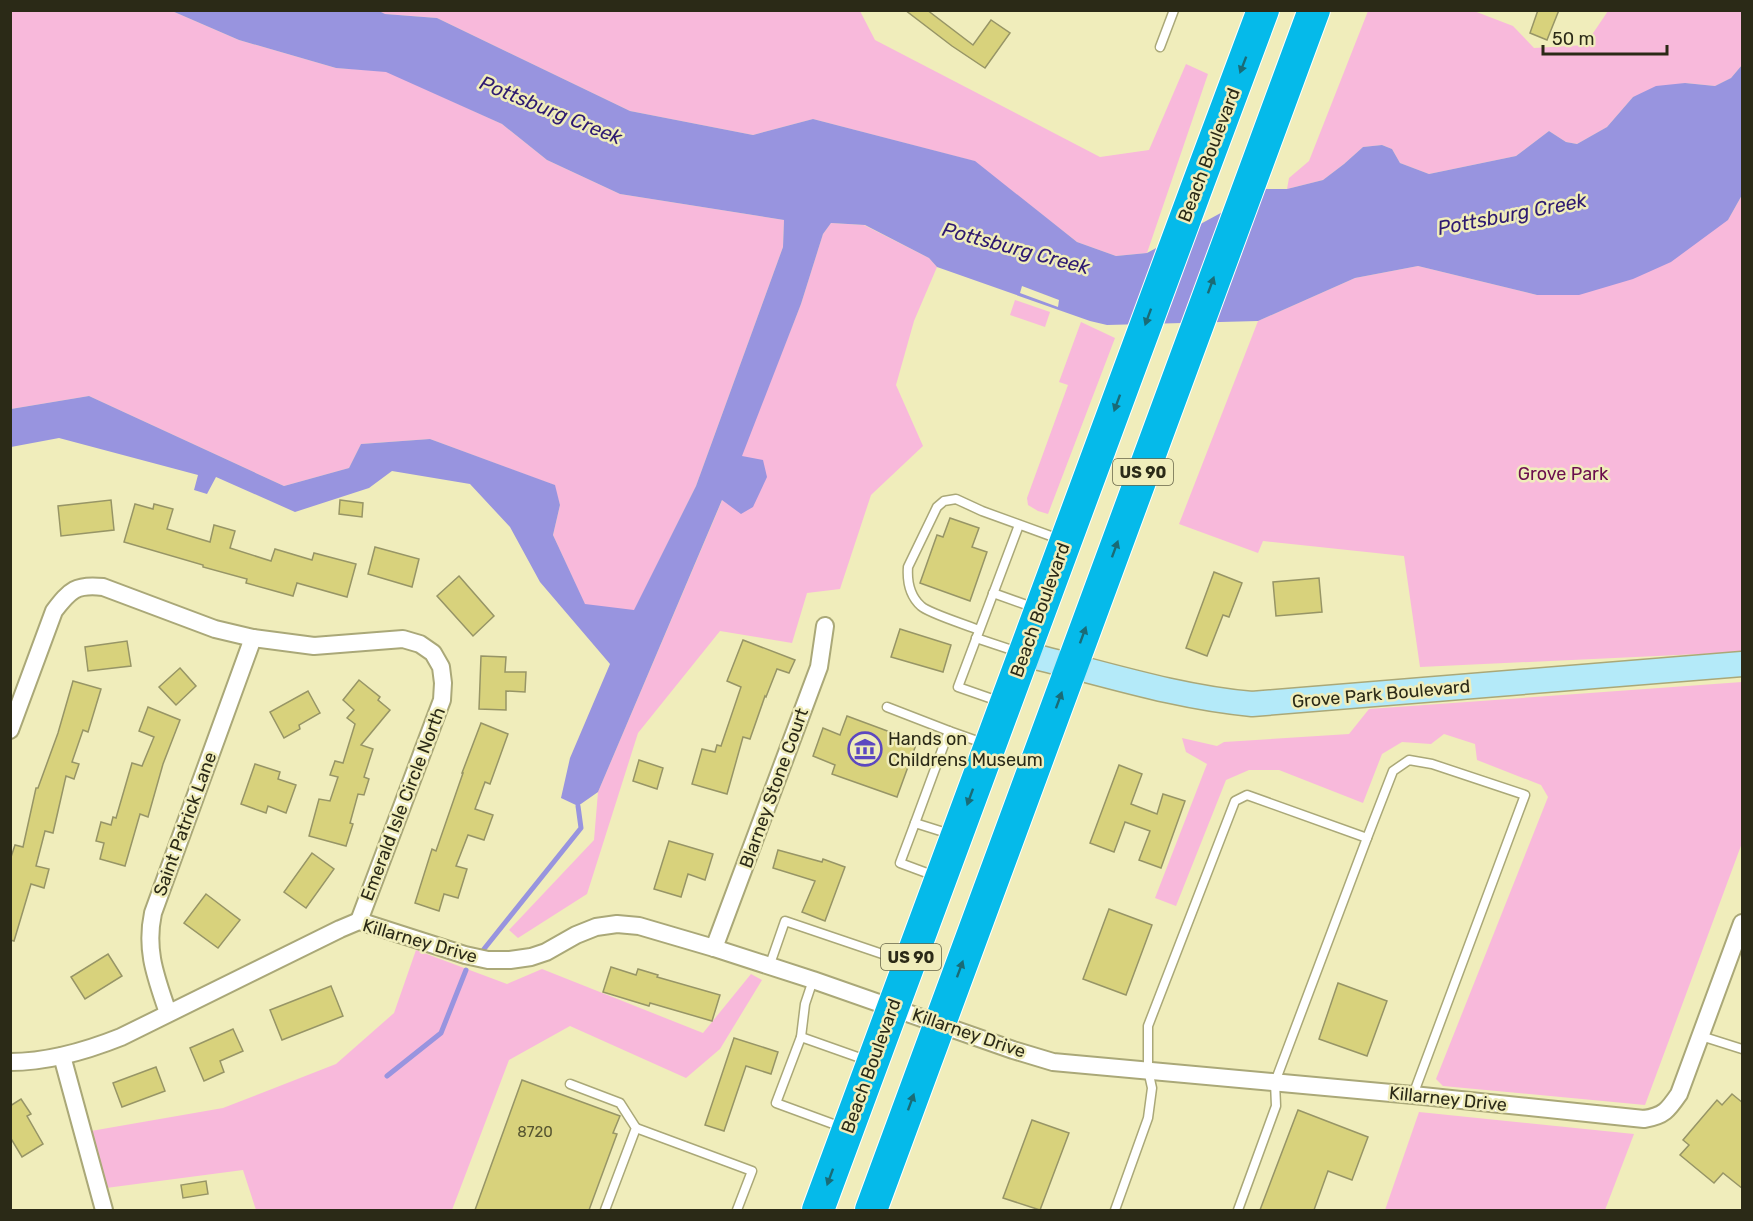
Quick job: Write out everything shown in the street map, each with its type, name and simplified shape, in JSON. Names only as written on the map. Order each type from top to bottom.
[{"type":"highway","name":"Beach Boulevard","points":[[818,1210],[1263,10]]},
{"type":"highway","name":"US 90","points":[[871,1210],[1314,10]]},
{"type":"street","points":[[10,730],[54,611],[74,589],[88,585],[103,587],[215,629],[254,638]]},
{"type":"street","name":"Blarney Stone Court","points":[[714,948],[819,666],[825,626]]},
{"type":"street","name":"Emerald Isle Circle North","points":[[254,638],[314,646],[403,639],[420,644],[433,653],[441,667],[442,700],[359,921]]},
{"type":"street","name":"Saint Patrick Lane","points":[[168,1013],[153,968],[149,946],[153,913],[254,638]]},
{"type":"street","name":"Grove Park Boulevard","points":[[1024,654],[1178,693],[1252,704],[1743,664]]},
{"type":"street","name":"Killarney Drive","points":[[10,1062],[37,1061],[62,1056],[121,1037],[340,928],[359,921],[465,955],[488,960],[531,957],[596,927],[617,924],[639,926],[714,948],[1053,1062],[1644,1119],[1658,1117],[1668,1110],[1680,1094],[1743,923]]},
{"type":"street","points":[[62,1056],[104,1210]]},
{"type":"lane","points":[[1160,47],[1174,10]]},
{"type":"lane","points":[[1024,654],[922,608],[910,588],[907,577],[909,567],[937,507],[944,501],[956,499],[1065,541]]},
{"type":"lane","points":[[1005,703],[958,687],[1019,525]]},
{"type":"lane","points":[[993,593],[1040,610]]},
{"type":"lane","points":[[887,707],[989,746]]},
{"type":"lane","points":[[940,878],[900,863],[950,731]]},
{"type":"lane","points":[[1238,1210],[1276,1106],[1275,1082],[1367,838],[1393,771],[1409,760],[1432,764],[1525,795],[1413,1095]]},
{"type":"lane","points":[[1114,1210],[1148,1118],[1152,1088],[1148,1070],[1149,1026],[1234,801],[1246,795],[1367,838]]},
{"type":"lane","points":[[915,823],[956,836]]},
{"type":"lane","points":[[769,967],[785,921],[909,963]]},
{"type":"lane","points":[[813,980],[805,1004],[801,1037],[776,1103],[848,1130]]},
{"type":"lane","points":[[1701,1036],[1743,1049]]},
{"type":"lane","points":[[801,1037],[872,1062]]},
{"type":"lane","points":[[570,1084],[620,1103],[636,1128],[752,1171],[737,1210]]},
{"type":"lane","points":[[605,1210],[636,1128]]},
{"type":"green space","points":[[11,11],[172,11],[239,40],[336,68],[386,71],[502,124],[547,160],[620,194],[784,220],[783,247],[696,486],[634,611],[585,605],[553,535],[560,505],[554,485],[430,439],[361,444],[349,468],[284,486],[89,396],[11,409]]},
{"type":"green space","points":[[377,11],[860,11],[875,40],[1100,157],[1149,150],[1186,64],[1208,74],[1147,253],[1116,256],[1077,242],[974,161],[813,119],[753,135],[630,111],[437,18],[385,14]]},
{"type":"green space","points":[[1368,11],[1474,11],[1513,26],[1534,48],[1585,45],[1608,11],[1742,11],[1742,65],[1731,78],[1715,86],[1685,83],[1633,97],[1607,127],[1577,144],[1566,142],[1549,131],[1516,156],[1429,174],[1400,163],[1392,149],[1382,145],[1363,147],[1323,180],[1287,189],[1289,178],[1309,161]]},
{"type":"green space","name":"Grove Park","points":[[1742,195],[1742,652],[1420,667],[1404,556],[1263,541],[1258,553],[1179,524],[1258,321],[1355,278],[1418,266],[1537,295],[1728,220]]},
{"type":"green space","points":[[831,223],[864,225],[929,258],[937,267],[914,321],[896,385],[923,446],[871,495],[840,589],[807,593],[792,643],[720,631],[638,733],[587,894],[518,938],[509,930],[594,840],[598,792],[741,456],[801,304],[823,234]]},
{"type":"green space","points":[[1015,300],[1050,312],[1045,327],[1010,315]]},
{"type":"green space","points":[[1081,322],[1115,338],[1048,514],[1028,505],[1027,498],[1068,385],[1059,382]]},
{"type":"green space","points":[[1742,682],[1742,843],[1645,1105],[1443,1086],[1436,1079],[1548,797],[1541,785],[1477,760],[1475,744],[1444,734],[1431,744],[1402,742],[1382,754],[1363,803],[1279,770],[1249,770],[1226,780],[1176,906],[1155,898],[1207,764],[1186,752],[1182,738],[1217,746],[1224,742],[1349,734],[1369,709]]},
{"type":"green space","points":[[416,950],[507,984],[542,969],[703,1033],[751,974],[762,980],[720,1049],[686,1078],[570,1026],[509,1060],[452,1210],[256,1210],[243,1170],[106,1188],[91,1131],[223,1108],[336,1064],[394,1013]]},
{"type":"green space","points":[[1419,1112],[1634,1134],[1605,1210],[1385,1210]]},
{"type":"water","name":"Pottsburg Creek","points":[[377,10],[385,14],[437,18],[630,111],[753,135],[813,119],[975,161],[1077,242],[1116,256],[1147,253],[1265,189],[1287,189],[1323,180],[1363,147],[1382,145],[1392,149],[1400,163],[1429,174],[1516,156],[1549,131],[1566,142],[1577,144],[1607,127],[1633,97],[1656,86],[1685,83],[1715,86],[1731,78],[1742,65],[1742,195],[1728,220],[1671,262],[1633,279],[1579,295],[1537,295],[1418,266],[1355,278],[1258,321],[1107,325],[937,267],[929,258],[865,225],[831,223],[823,234],[801,304],[742,456],[763,460],[767,477],[753,507],[741,514],[722,500],[598,792],[578,806],[561,798],[570,758],[610,664],[540,582],[510,527],[470,484],[392,471],[369,488],[295,512],[216,477],[207,494],[194,490],[198,475],[59,438],[11,447],[11,409],[89,396],[284,486],[349,468],[361,444],[430,439],[555,485],[560,505],[553,535],[585,604],[634,610],[696,486],[783,247],[784,220],[620,194],[547,160],[502,124],[386,72],[336,68],[239,40],[172,11]]},
{"type":"pier","points":[[1022,286],[1059,300],[1058,307],[1020,293]]},
{"type":"building","points":[[905,10],[927,10],[973,45],[991,20],[1010,33],[985,68]]},
{"type":"building","points":[[1538,10],[1559,10],[1547,40],[1530,33]]},
{"type":"building","points":[[111,500],[114,530],[61,536],[58,506]]},
{"type":"building","points":[[340,500],[363,503],[362,517],[339,514]]},
{"type":"building","points":[[135,504],[153,509],[154,504],[173,509],[167,529],[210,542],[214,525],[235,531],[230,548],[271,561],[275,549],[312,560],[314,553],[356,564],[347,597],[297,583],[293,596],[246,583],[247,579],[124,542]]},
{"type":"building","points":[[950,518],[979,528],[972,547],[987,552],[970,601],[920,583],[937,535],[943,537]]},
{"type":"building","points":[[375,547],[419,559],[412,587],[368,574]]},
{"type":"building","points":[[1214,572],[1242,583],[1229,617],[1223,615],[1207,656],[1186,648]]},
{"type":"building","points":[[459,576],[494,616],[473,636],[437,596]]},
{"type":"building","points":[[1319,578],[1322,612],[1276,616],[1273,582]]},
{"type":"building","points":[[900,629],[951,645],[943,672],[891,657]]},
{"type":"building","points":[[743,640],[795,660],[789,673],[777,669],[750,739],[743,737],[727,794],[692,784],[702,749],[715,752],[717,745],[721,746],[741,687],[727,681]]},
{"type":"building","points":[[127,641],[131,666],[88,671],[85,647]]},
{"type":"building","points":[[481,656],[506,657],[505,672],[526,672],[525,692],[506,691],[506,710],[479,709]]},
{"type":"building","points":[[180,668],[196,686],[176,705],[159,687]]},
{"type":"building","points":[[359,680],[380,697],[378,700],[390,710],[361,745],[373,749],[364,777],[369,779],[364,795],[358,794],[350,823],[353,824],[346,846],[309,836],[319,799],[330,801],[338,777],[330,775],[335,761],[343,763],[355,724],[347,718],[354,710],[343,700]]},
{"type":"building","points":[[73,681],[101,689],[88,732],[83,730],[72,762],[79,764],[74,779],[66,776],[53,833],[45,831],[36,866],[49,869],[44,888],[31,884],[14,941],[10,940],[10,860],[15,845],[23,847],[36,788],[38,788],[58,733]]},
{"type":"building","points":[[308,691],[320,713],[299,725],[300,729],[284,738],[270,712]]},
{"type":"building","points":[[148,707],[180,720],[163,764],[148,817],[140,814],[125,866],[100,859],[104,843],[96,841],[101,822],[111,825],[113,817],[116,818],[132,763],[142,766],[154,737],[139,731]]},
{"type":"building","name":"Hands on Childrens Museum","points":[[847,716],[917,742],[897,797],[832,774],[835,765],[813,756],[823,728],[840,735]]},
{"type":"building","points":[[481,723],[508,734],[490,784],[485,782],[475,809],[493,815],[484,840],[468,835],[456,866],[467,869],[458,898],[444,894],[439,911],[415,903],[432,849],[436,851]]},
{"type":"building","points":[[639,760],[663,768],[657,789],[633,781]]},
{"type":"building","points":[[255,764],[280,772],[278,779],[296,785],[286,813],[268,806],[266,813],[241,804]]},
{"type":"building","points":[[1119,765],[1142,774],[1131,804],[1157,814],[1163,794],[1185,801],[1161,868],[1139,860],[1150,831],[1125,822],[1114,852],[1090,843]]},
{"type":"building","points":[[669,841],[713,854],[705,880],[688,874],[681,897],[654,889]]},
{"type":"building","points":[[778,850],[822,862],[823,859],[845,867],[825,921],[802,912],[815,881],[773,868]]},
{"type":"building","points":[[312,853],[334,869],[306,908],[284,892]]},
{"type":"building","points":[[206,894],[240,920],[218,948],[184,923]]},
{"type":"building","points":[[1109,909],[1152,925],[1126,995],[1083,979]]},
{"type":"building","points":[[108,954],[122,976],[85,999],[71,977]]},
{"type":"building","points":[[611,967],[636,975],[638,969],[658,975],[657,977],[720,995],[712,1021],[603,992]]},
{"type":"building","points":[[1338,983],[1387,1001],[1367,1056],[1319,1039]]},
{"type":"building","points":[[331,986],[343,1016],[282,1040],[270,1010]]},
{"type":"building","points":[[233,1029],[243,1051],[220,1061],[224,1072],[204,1081],[190,1048]]},
{"type":"building","points":[[734,1038],[778,1052],[771,1074],[746,1066],[724,1131],[705,1125]]},
{"type":"building","points":[[156,1067],[165,1091],[122,1107],[113,1083]]},
{"type":"building","points":[[522,1080],[620,1116],[613,1133],[617,1134],[589,1210],[475,1210]]},
{"type":"building","points":[[1732,1094],[1743,1103],[1743,1189],[1723,1173],[1714,1183],[1680,1155],[1689,1145],[1683,1140],[1717,1100],[1722,1105]]},
{"type":"building","points":[[21,1099],[31,1114],[27,1116],[43,1144],[22,1157],[10,1137],[10,1106]]},
{"type":"building","points":[[1298,1110],[1368,1137],[1352,1180],[1328,1171],[1314,1210],[1260,1210]]},
{"type":"building","points":[[1032,1120],[1069,1133],[1040,1210],[1003,1198]]},
{"type":"building","points":[[206,1181],[208,1194],[183,1198],[181,1185]]},
{"type":"waterway","points":[[484,949],[581,828],[578,806]]},
{"type":"waterway","points":[[387,1076],[441,1033],[466,970]]},
{"type":"place","name":"Hands on Childrens Museum","points":[[865,749]]}]
